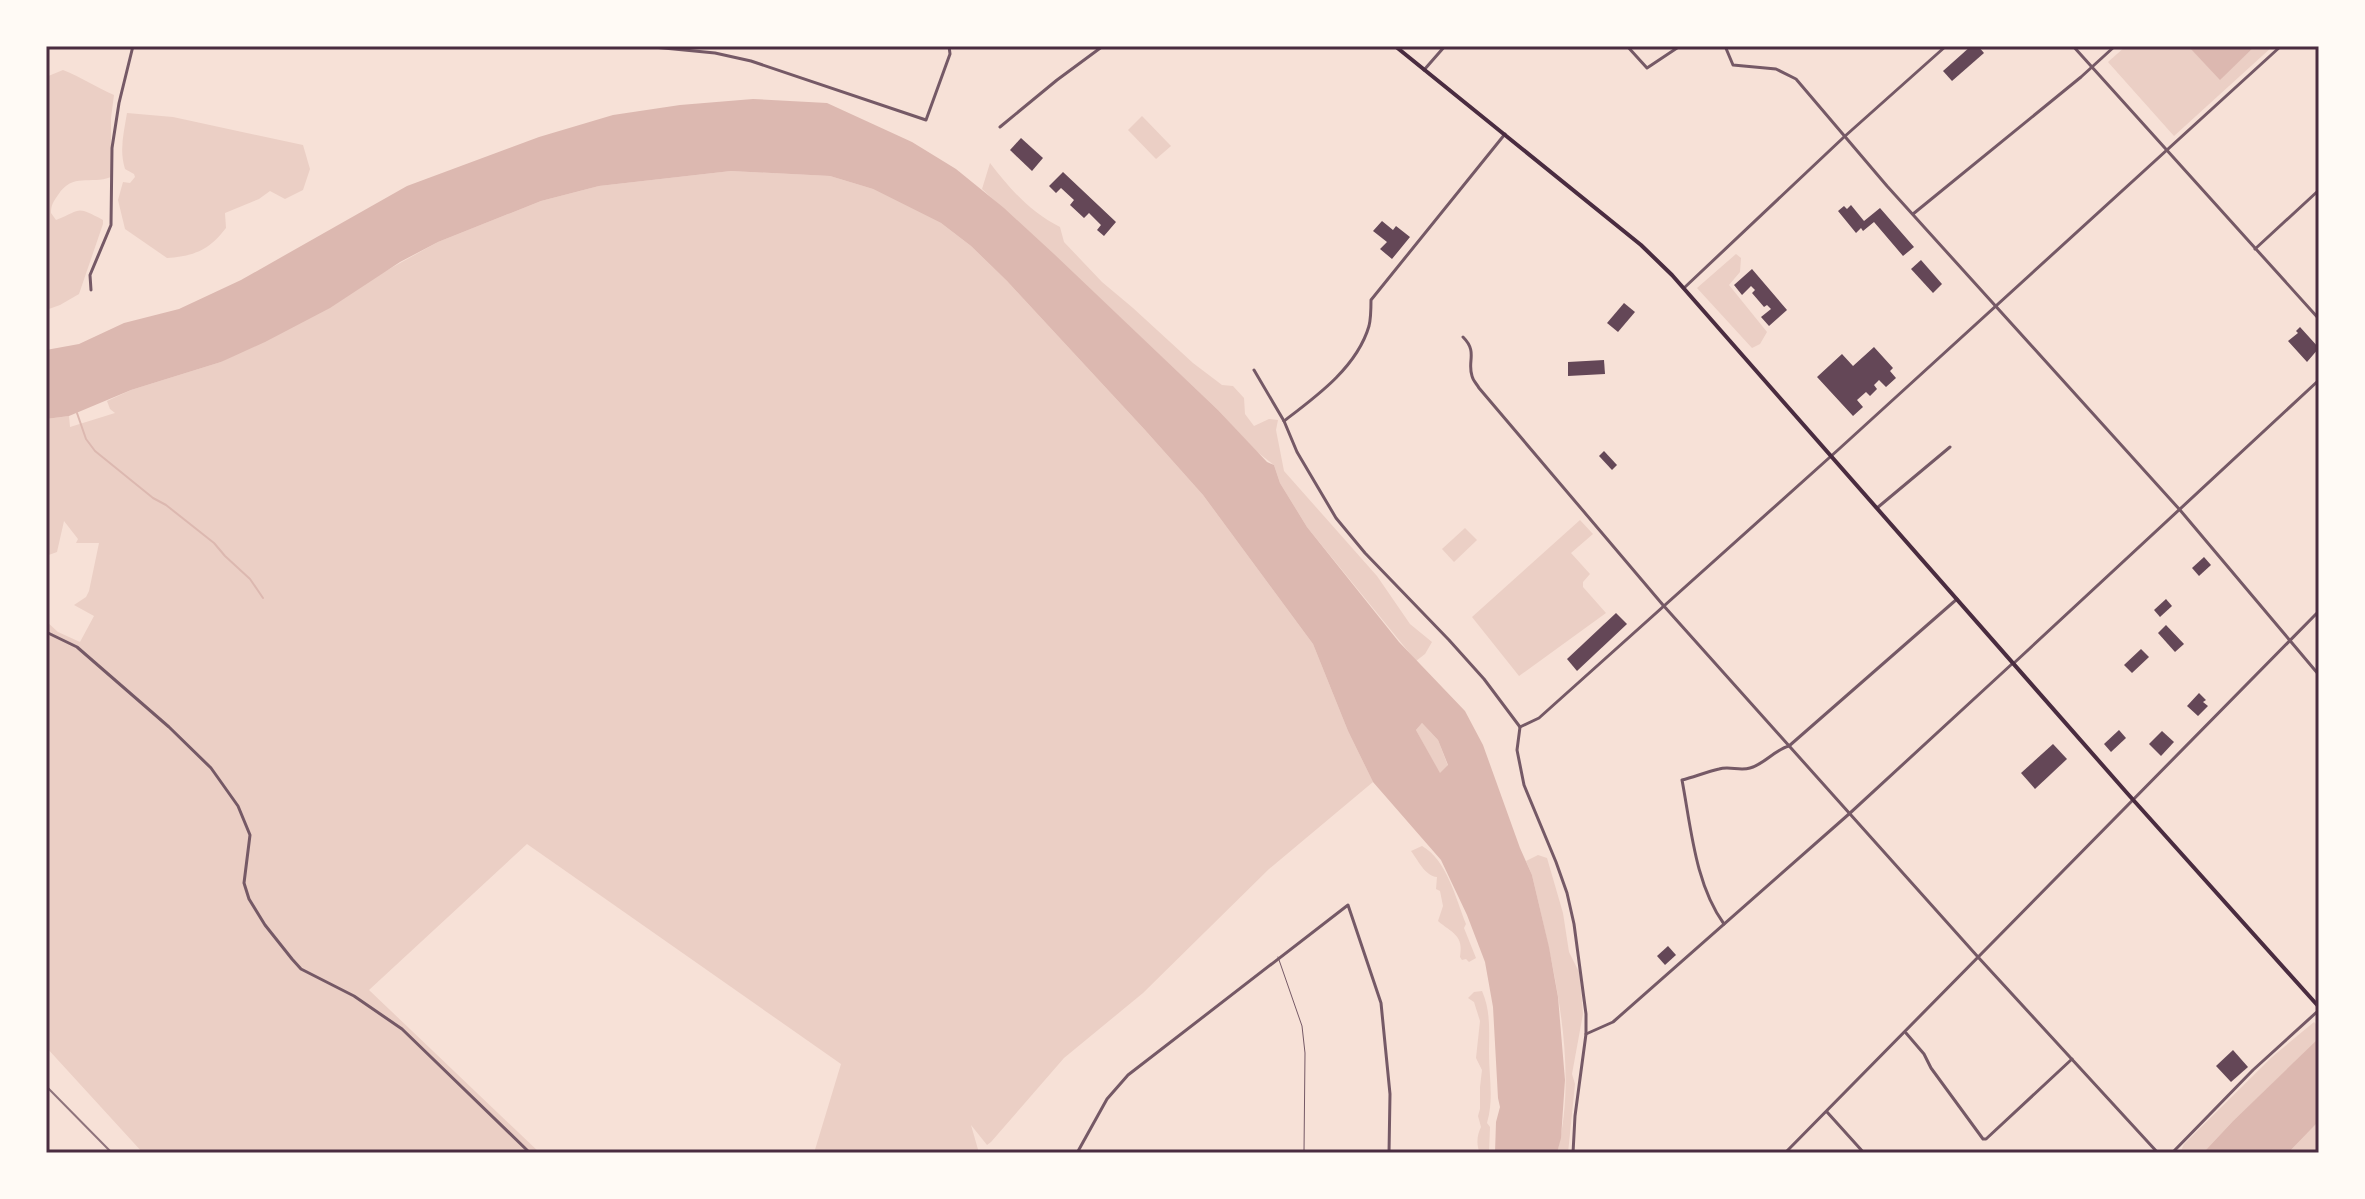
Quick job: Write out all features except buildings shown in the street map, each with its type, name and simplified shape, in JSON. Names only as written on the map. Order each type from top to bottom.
[{"type":"main road","points":[[1395,46],[1641,245],[1683,288],[2319,1008]]},
{"type":"street","points":[[91,290],[90,275],[111,225],[112,148],[133,46]]},
{"type":"street","points":[[643,46],[715,53],[751,61],[926,120],[950,54],[949,46]]},
{"type":"street","points":[[1000,127],[1103,46]]},
{"type":"street","points":[[1424,70],[1445,46]]},
{"type":"street","points":[[1627,46],[1647,68],[1680,46]]},
{"type":"street","points":[[1725,46],[1733,65],[1776,69],[1796,79],[1844,137],[2180,510],[2319,675]]},
{"type":"street","points":[[1683,288],[1946,46]]},
{"type":"street","points":[[2073,46],[2319,319]]},
{"type":"street","points":[[1913,214],[2115,46]]},
{"type":"street","points":[[1520,727],[1539,718],[2281,46]]},
{"type":"street","points":[[1284,421],[1325,389],[1355,354],[1369,325],[1371,300],[1505,134]]},
{"type":"street","points":[[2255,249],[2319,190]]},
{"type":"street","points":[[1463,337],[1469,343],[1473,357],[1471,375],[1479,388],[1663,605],[2158,1153]]},
{"type":"street","points":[[1254,370],[1336,518],[1484,679],[1520,727],[1517,750],[1524,785],[1556,862],[1574,924],[1586,1014],[1573,1153]]},
{"type":"street","points":[[1586,1034],[1613,1022],[1849,814],[2319,380]]},
{"type":"street","points":[[1877,508],[1950,447]]},
{"type":"street","points":[[1724,924],[1707,890],[1696,853],[1682,780],[1720,768],[1747,769],[1757,766],[1779,748],[1789,746],[1957,599]]},
{"type":"street","points":[[1785,1153],[2319,611]]},
{"type":"street","points":[[46,632],[77,647],[211,768],[238,806],[250,835],[244,883],[249,899],[265,925],[301,969],[354,996],[402,1029],[530,1153]]},
{"type":"street","points":[[1077,1153],[1116,1086],[1348,905],[1381,1003],[1390,1094],[1389,1153]]},
{"type":"street","points":[[2172,1153],[2319,1008]]},
{"type":"street","points":[[1905,1032],[1924,1054],[1980,1138],[1986,1139],[2072,1059]]},
{"type":"street","points":[[1827,1112],[1864,1153]]},
{"type":"lane","points":[[1278,957],[1302,1026],[1305,1053],[1304,1153]]},
{"type":"shaded area","points":[[2126,46],[2188,46],[2220,79],[2255,46],[2273,46],[2174,136],[2108,62]]},
{"type":"shaded area","points":[[2188,46],[2255,46],[2220,80]]},
{"type":"shaded area","points":[[63,70],[114,95],[111,177],[76,181],[64,188],[53,204],[51,213],[56,220],[83,211],[103,220],[103,224],[79,294],[46,310],[46,77]]},
{"type":"shaded area","points":[[753,99],[827,103],[912,142],[956,169],[1004,208],[1218,410],[1267,462],[1274,465],[1280,483],[1307,527],[1399,642],[1465,711],[1483,745],[1532,875],[1549,947],[1558,997],[1565,1080],[1557,1153],[1495,1153],[1500,1107],[1493,1007],[1485,962],[1441,860],[1373,782],[1348,731],[1313,644],[1203,495],[1007,281],[971,246],[941,223],[873,189],[830,176],[731,171],[599,186],[541,201],[438,242],[400,262],[330,308],[221,362],[131,390],[69,416],[46,419],[46,350],[79,344],[124,323],[179,309],[241,280],[407,186],[539,137],[613,115]],"holes":[[[1422,723],[1438,740],[1448,765],[1440,773],[1416,730]]]},
{"type":"shaded area","points":[[127,113],[173,117],[303,145],[310,169],[303,190],[285,199],[270,191],[225,213],[226,228],[214,242],[186,256],[167,258],[125,229],[118,200],[123,182],[130,183],[135,177],[125,169],[122,155]]},
{"type":"shaded area","points":[[1142,116],[1171,146],[1156,159],[1128,130]]},
{"type":"shaded area","points":[[990,163],[1021,199],[1060,227],[1064,242],[1102,282],[1193,363],[1222,385],[1233,386],[1244,398],[1245,414],[1254,426],[1269,419],[1278,420],[1276,430],[1284,471],[1377,576],[1410,624],[1432,642],[1425,654],[1416,661],[1307,527],[1280,483],[1274,465],[982,189]]},
{"type":"shaded area","points":[[731,171],[830,176],[873,189],[941,223],[971,246],[1007,281],[1203,495],[1313,644],[1348,731],[1373,782],[1269,869],[1143,993],[1064,1058],[991,1142],[987,1145],[971,1125],[979,1153],[814,1153],[841,1064],[527,844],[369,990],[540,1153],[143,1153],[46,1047],[46,621],[58,632],[80,642],[94,616],[74,605],[89,591],[99,543],[76,543],[78,539],[64,521],[57,552],[46,556],[46,419],[69,416],[70,427],[115,413],[107,401],[131,390],[221,362],[438,242],[541,201],[599,186]]},
{"type":"shaded area","points":[[1736,254],[1741,258],[1740,272],[1729,285],[1767,332],[1760,344],[1752,348],[1697,288]]},
{"type":"shaded area","points":[[1580,520],[1593,534],[1571,553],[1590,574],[1583,587],[1606,613],[1519,676],[1472,617]]},
{"type":"shaded area","points":[[1465,528],[1477,540],[1454,562],[1442,549]]},
{"type":"shaded area","points":[[1422,723],[1438,740],[1448,766],[1440,774],[1416,730]]},
{"type":"shaded area","points":[[1422,846],[1438,861],[1454,892],[1476,958],[1469,962],[1460,957],[1456,935],[1438,921],[1443,906],[1440,891],[1436,889],[1437,877],[1425,871],[1411,851]]},
{"type":"shaded area","points":[[1538,855],[1547,858],[1581,989],[1583,1014],[1572,1074],[1575,1084],[1568,1153],[1557,1153],[1566,1085],[1561,1013],[1548,942],[1526,861]]},
{"type":"shaded area","points":[[1482,991],[1489,1022],[1489,1153],[1480,1153],[1478,1147],[1482,1070],[1476,1058],[1480,1021],[1474,1002],[1468,998],[1474,992]]},
{"type":"shaded area","points":[[2314,1022],[2319,1027],[2318,1040],[2203,1153],[2180,1153],[2184,1144],[2272,1057]]},
{"type":"shaded area","points":[[2319,1038],[2319,1121],[2288,1153],[2203,1153],[2233,1121]]},
{"type":"shaded area","points":[[2319,1121],[2319,1153],[2288,1153]]},
{"type":"waterway","points":[[77,413],[86,439],[95,451],[214,543],[250,579],[263,598]]},
{"type":"railway","points":[[46,1086],[112,1153]]}]
